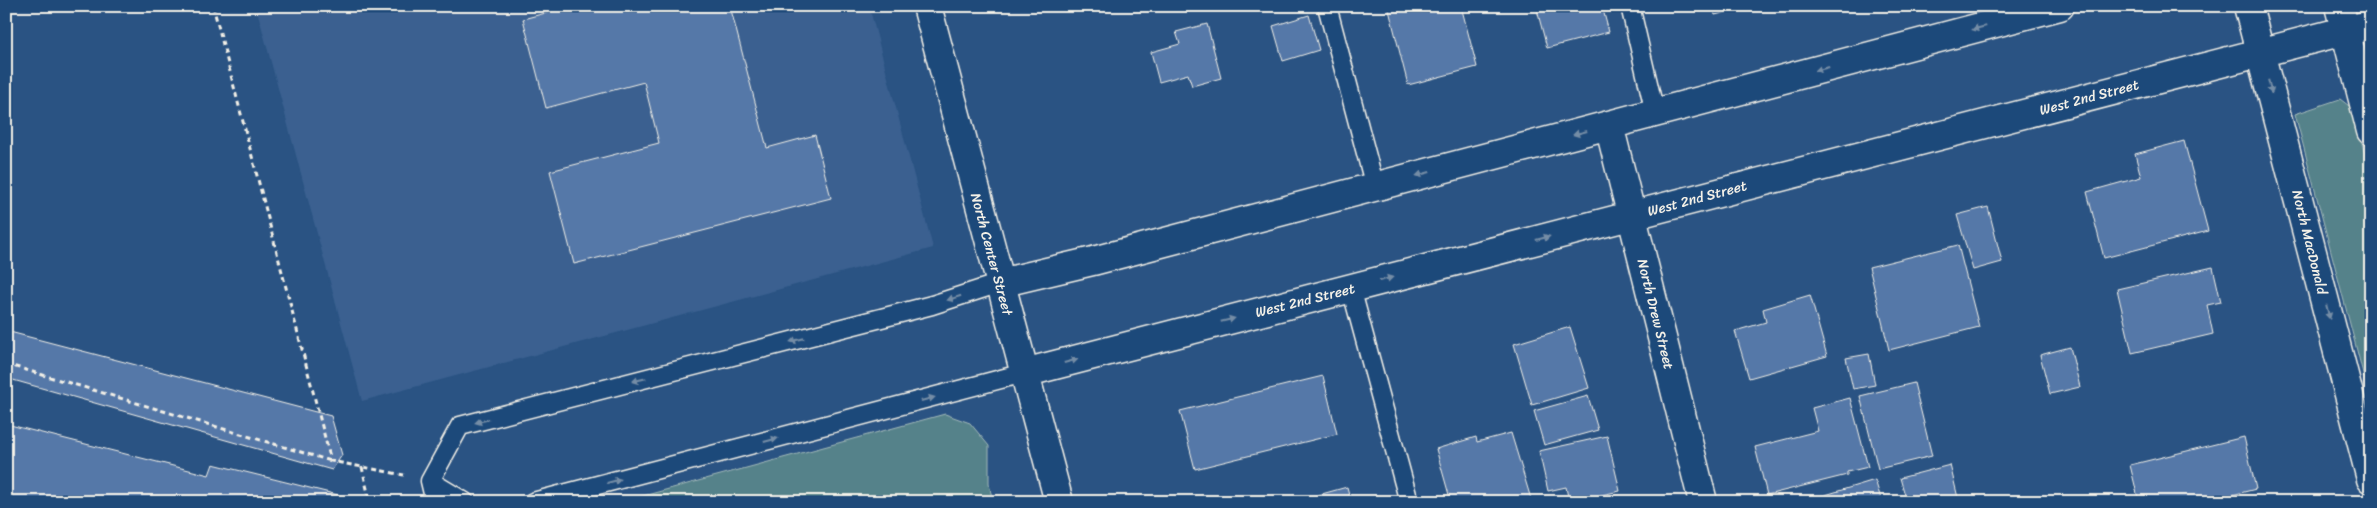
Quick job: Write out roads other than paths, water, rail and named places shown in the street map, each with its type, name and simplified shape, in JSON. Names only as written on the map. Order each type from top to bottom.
[{"type":"street","name":"North Center Street","points":[[927,6],[1059,502]]},
{"type":"street","points":[[1000,283],[1375,187],[2060,6]]},
{"type":"street","name":"North MacDonald","points":[[2248,6],[2371,479]]},
{"type":"street","points":[[2342,18],[2371,131]]},
{"type":"street","name":"West 2nd Street","points":[[1024,373],[2261,52],[2342,18],[2371,24]]},
{"type":"street","name":"North Drew Street","points":[[1609,125],[1703,502]]},
{"type":"lane","points":[[1327,6],[1375,187]]},
{"type":"lane","points":[[1630,6],[1655,113]]},
{"type":"lane","points":[[436,502],[430,480],[460,426],[932,305],[1000,283]]},
{"type":"lane","points":[[1351,288],[1409,502]]},
{"type":"lane","points":[[533,502],[1024,373]]},
{"type":"lane","points":[[430,480],[465,502]]}]
